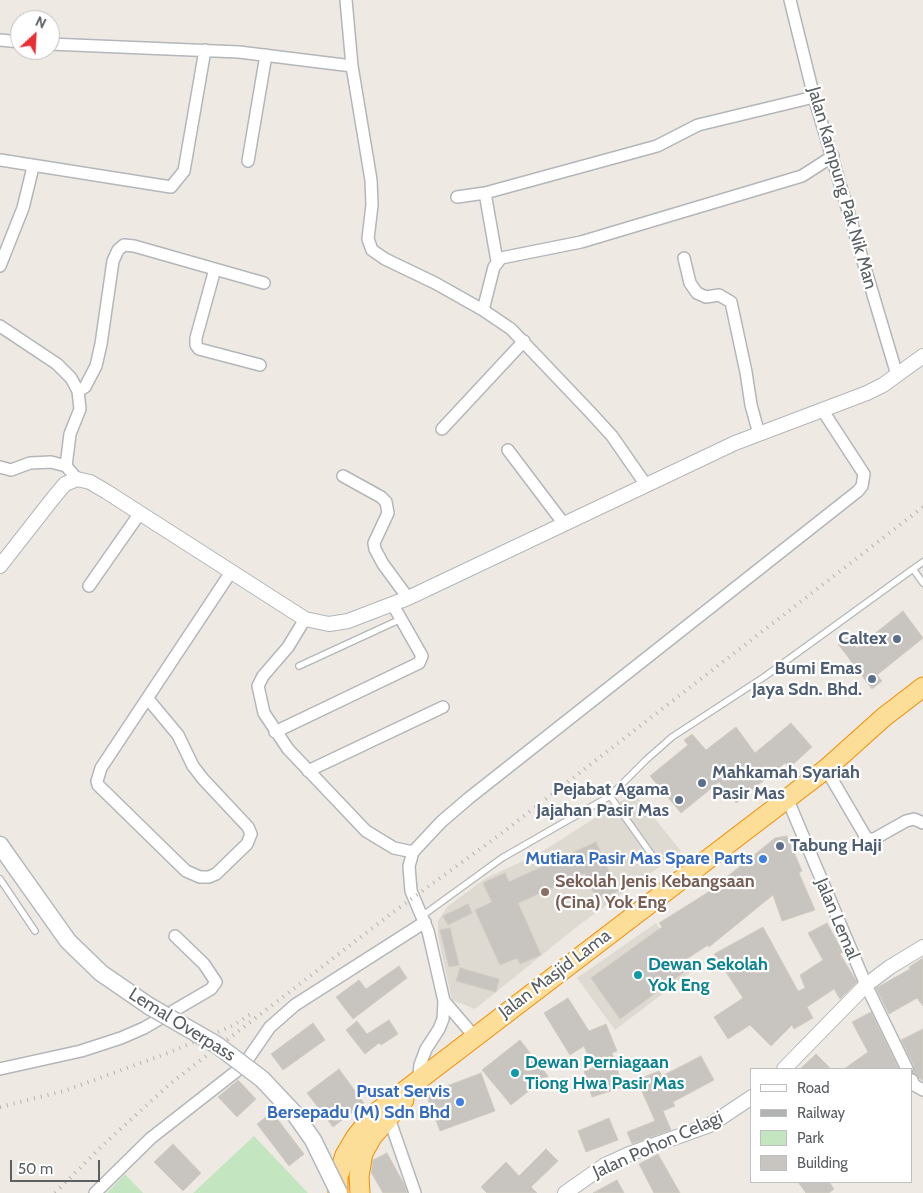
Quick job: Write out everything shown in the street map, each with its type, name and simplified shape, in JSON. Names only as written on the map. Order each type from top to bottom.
[{"type":"highway","name":"Jalan Masjid Lama","points":[[338,1193],[338,1177],[345,1155],[355,1138],[373,1115],[845,754],[914,705],[923,687]]},
{"type":"highway","name":"Jalan Masjid Lama","points":[[360,1193],[359,1176],[363,1153],[372,1137],[390,1118],[416,1084]]},
{"type":"main road","name":"Lemal Overpass","points":[[0,845],[68,941],[84,958],[125,991],[217,1045],[262,1079],[294,1113],[313,1140],[338,1193]]},
{"type":"street","points":[[346,0],[352,66],[371,180],[369,245],[372,250],[384,259],[435,283],[483,310],[499,320],[524,341],[606,430],[646,485]]},
{"type":"street","name":"Jalan Kampung Pak Nik Man","points":[[790,0],[814,96],[897,375]]},
{"type":"street","points":[[60,44],[204,50],[266,55],[352,66]]},
{"type":"street","points":[[0,160],[33,167],[171,187],[184,171],[204,50]]},
{"type":"street","points":[[248,162],[266,55]]},
{"type":"street","points":[[457,197],[486,193],[658,146],[686,130],[717,119],[814,96]]},
{"type":"street","points":[[497,261],[501,258],[581,242],[802,176],[833,156]]},
{"type":"street","points":[[0,266],[23,208],[33,167]]},
{"type":"street","points":[[483,310],[497,261],[486,193]]},
{"type":"street","points":[[78,391],[90,379],[96,366],[113,261],[118,250],[124,245],[134,246],[264,283]]},
{"type":"street","points":[[684,258],[690,283],[697,293],[706,297],[719,295],[730,302],[746,372],[751,405],[759,434]]},
{"type":"street","points":[[215,269],[196,338],[196,345],[199,349],[260,365]]},
{"type":"street","points":[[0,326],[57,364],[71,378],[78,391],[80,409],[70,434],[66,466]]},
{"type":"street","points":[[442,429],[524,341]]},
{"type":"street","points":[[0,566],[54,496],[65,484],[77,479],[90,482],[305,619],[329,624],[348,621],[393,605],[735,443],[867,393],[897,375],[923,356]]},
{"type":"street","points":[[416,1084],[426,1049],[439,1029],[444,1001],[423,919],[411,891],[409,866],[413,852],[441,822],[470,798],[858,491],[864,479],[864,474],[823,411]]},
{"type":"street","points":[[508,450],[564,524]]},
{"type":"street","points":[[0,467],[11,470],[40,461],[66,466],[77,479]]},
{"type":"street","points":[[343,476],[381,497],[386,502],[388,513],[374,544],[375,549],[383,564],[408,598]]},
{"type":"street","points":[[89,586],[140,513]]},
{"type":"street","points":[[148,699],[178,735],[193,766],[203,779],[248,827],[250,834],[247,844],[216,874],[209,877],[200,877],[186,871],[98,785],[97,781],[101,768],[231,572]]},
{"type":"street","points":[[275,732],[419,663],[422,656],[393,605]]},
{"type":"street","points":[[305,619],[288,647],[263,676],[258,686],[264,713],[275,732],[308,771],[366,831],[394,848],[413,852]]},
{"type":"street","points":[[308,771],[442,707]]},
{"type":"street","points":[[826,769],[866,839],[874,839],[906,821],[914,819],[923,823]]},
{"type":"street","name":"Jalan Lemal","points":[[787,798],[866,985],[907,1068]]},
{"type":"street","points":[[95,1193],[152,1138],[243,1066],[270,1027],[295,1005],[423,919]]},
{"type":"street","points":[[0,1069],[81,1051],[121,1038],[144,1028],[211,989],[216,982],[204,964],[175,936]]},
{"type":"street","points":[[785,1068],[866,985],[890,966],[923,947]]},
{"type":"street","points":[[444,1001],[474,1036]]},
{"type":"street","points":[[243,1066],[274,1096],[292,1118],[315,1157],[330,1193]]},
{"type":"street","points":[[913,1082],[923,1090]]},
{"type":"street","name":"Jalan Pohon Celagi","points":[[565,1193],[605,1165],[629,1154],[710,1125],[750,1098]]},
{"type":"street","points":[[390,1118],[415,1193]]},
{"type":"street","points":[[315,1157],[330,1163],[345,1155]]},
{"type":"lane","points":[[423,919],[502,858],[610,796],[672,737],[764,677],[923,562]]},
{"type":"lane","points":[[913,569],[923,583]]},
{"type":"lane","points":[[299,666],[401,619]]},
{"type":"lane","points":[[610,796],[656,861]]},
{"type":"lane","points":[[0,879],[36,931]]},
{"type":"shaded area","name":"Sekolah Jenis Kebangsaan (Cina) Yok Eng","points":[[634,793],[681,851],[579,925],[475,1009],[452,1000],[438,936],[438,921],[447,907],[486,878],[540,853]]},
{"type":"shaded area","name":"Sekolah Jenis Kebangsaan (Cina) Yok Eng","points":[[656,923],[690,973],[615,1030],[577,978]]},
{"type":"green space","points":[[254,1136],[308,1193],[193,1193]]},
{"type":"green space","points":[[125,1174],[143,1193],[107,1193]]},
{"type":"building","points":[[903,611],[923,638],[877,675],[882,681],[872,689],[838,644],[848,637],[857,648]]},
{"type":"building","points":[[791,723],[812,747],[789,768],[785,763],[736,803],[719,782],[681,813],[650,776],[688,745],[684,740],[692,734],[706,750],[736,727],[755,753]]},
{"type":"building","points":[[787,836],[802,871],[799,873],[815,910],[782,921],[773,895],[709,947],[708,945],[679,964],[684,972],[620,1019],[591,978],[662,927],[659,923],[707,893],[775,838]]},
{"type":"building","points":[[596,842],[618,891],[597,900],[585,873],[518,903],[541,955],[520,964],[517,958],[500,965],[475,910],[492,902],[483,883],[505,873],[509,882]]},
{"type":"building","points":[[468,904],[472,913],[448,925],[443,916]]},
{"type":"building","points":[[827,923],[843,952],[840,954],[857,982],[840,999],[834,989],[807,1007],[813,1018],[794,1029],[792,1025],[771,1046],[750,1025],[728,1039],[714,1017],[743,998],[714,954],[763,927],[798,991],[805,988],[800,975],[823,960],[808,933]]},
{"type":"building","points":[[450,928],[459,965],[449,967],[440,930]]},
{"type":"building","points":[[923,958],[923,1006],[917,998],[889,1014],[876,988],[910,969],[909,967]]},
{"type":"building","points":[[399,966],[407,978],[353,1019],[336,997],[359,980],[366,989]]},
{"type":"building","points":[[460,968],[499,979],[496,992],[456,981]]},
{"type":"building","points":[[568,998],[589,1031],[606,1024],[617,1051],[612,1053],[623,1087],[592,1097],[584,1071],[593,1068],[584,1046],[570,1055],[544,1013]]},
{"type":"building","points":[[871,1012],[899,1068],[845,1068],[868,1052],[852,1022]]},
{"type":"building","points":[[389,1020],[398,1034],[381,1045],[379,1043],[365,1054],[346,1030],[357,1021],[367,1034]]},
{"type":"building","points":[[313,1023],[325,1040],[283,1070],[271,1054]]},
{"type":"building","points":[[923,1029],[923,1081],[913,1073],[914,1066],[901,1040]]},
{"type":"building","name":"Dewan Perniagaan Tiong Hwa Pasir Mas","points":[[520,1040],[548,1076],[511,1105],[482,1070]]},
{"type":"building","points":[[816,1054],[830,1068],[801,1068]]},
{"type":"building","points":[[701,1056],[714,1080],[673,1102],[675,1106],[663,1111],[671,1130],[632,1144],[627,1132],[655,1121],[637,1080],[659,1071],[662,1076]]},
{"type":"building","points":[[339,1069],[364,1103],[333,1127],[307,1093]]},
{"type":"building","name":"Pusat Servis Bersepadu (M) Sdn Bhd","points":[[481,1073],[495,1111],[440,1131],[426,1094]]},
{"type":"building","points":[[238,1080],[256,1099],[237,1117],[218,1097]]},
{"type":"building","points":[[272,1112],[304,1154],[289,1166],[257,1124]]},
{"type":"building","points":[[609,1118],[618,1140],[586,1152],[578,1131]]},
{"type":"building","points":[[173,1144],[201,1173],[183,1191],[154,1162]]},
{"type":"building","points":[[546,1149],[558,1161],[531,1187],[537,1193],[487,1193],[481,1187],[506,1162],[519,1176]]},
{"type":"building","points":[[387,1153],[407,1193],[383,1193],[371,1172],[373,1160]]},
{"type":"building","points":[[658,1154],[680,1193],[654,1193],[639,1164]]},
{"type":"building","points":[[617,1180],[624,1193],[593,1193]]},
{"type":"building","points":[[799,1183],[830,1183],[834,1189],[829,1193],[806,1193]]},
{"type":"railway","points":[[55,1193],[103,1145],[171,1083],[392,913],[498,836],[923,507]]},
{"type":"railway","points":[[0,1107],[64,1091],[168,1053],[232,1026],[254,1012]]},
{"type":"place","name":"Caltex","points":[[897,639]]},
{"type":"place","name":"Bumi Emas Jaya Sdn. Bhd.","points":[[872,679]]},
{"type":"place","name":"Mahkamah Syariah Pasir Mas","points":[[702,783]]},
{"type":"place","name":"Pejabat Agama Jajahan Pasir Mas","points":[[679,800]]},
{"type":"place","name":"Tabung Haji","points":[[780,846]]},
{"type":"place","name":"Mutiara Pasir Mas Spare Parts","points":[[763,859]]},
{"type":"place","name":"Sekolah Jenis Kebangsaan (Cina) Yok Eng","points":[[545,892]]},
{"type":"place","name":"Dewan Sekolah Yok Eng","points":[[638,975]]},
{"type":"place","name":"Dewan Perniagaan Tiong Hwa Pasir Mas","points":[[515,1073]]},
{"type":"place","name":"Pusat Servis Bersepadu (M) Sdn Bhd","points":[[460,1102]]}]
